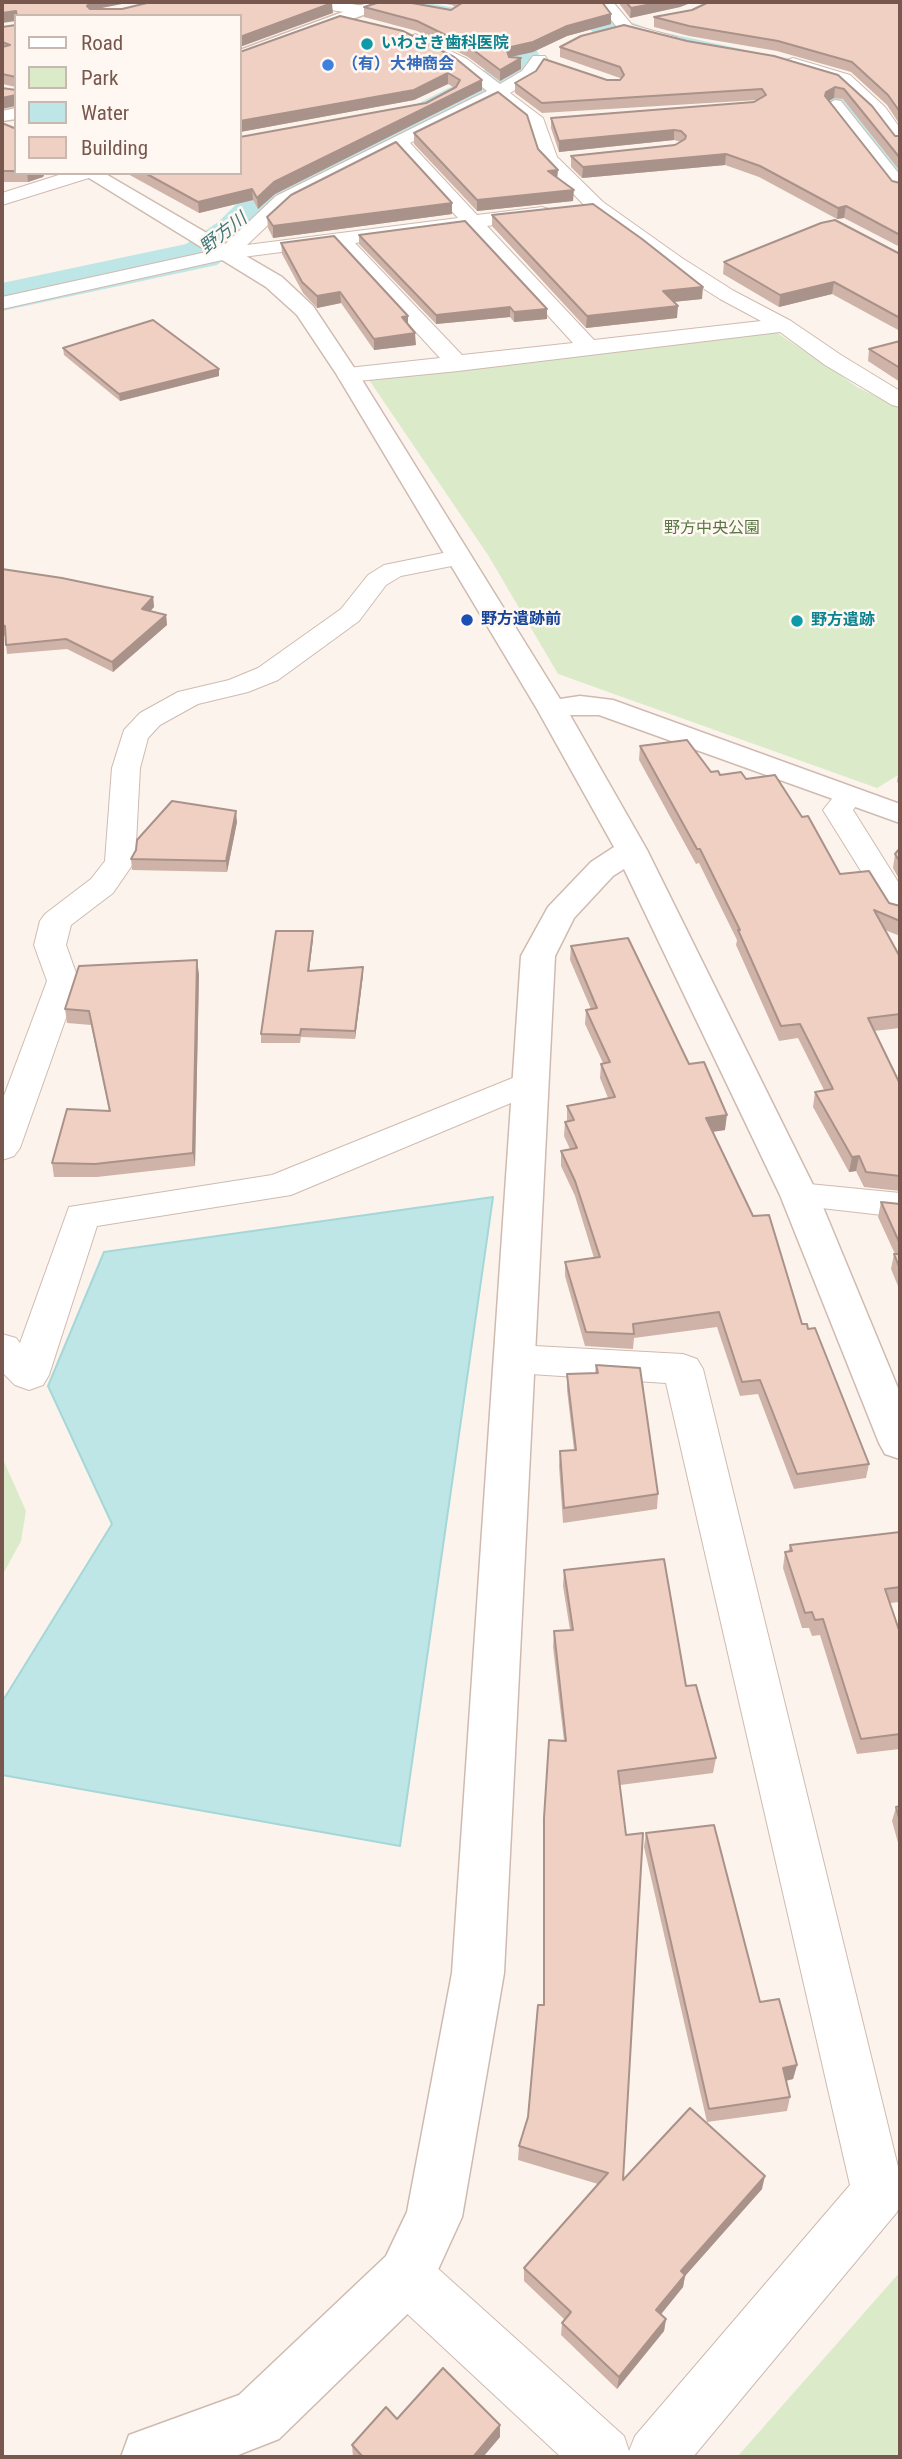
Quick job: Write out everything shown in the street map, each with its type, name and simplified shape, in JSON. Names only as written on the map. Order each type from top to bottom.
[{"type":"street","points":[[312,2],[364,17]]},
{"type":"street","points":[[242,55],[340,19],[364,17],[384,2]]},
{"type":"street","points":[[605,2],[620,29],[687,44]]},
{"type":"street","points":[[620,29],[658,18]]},
{"type":"street","points":[[399,33],[440,52],[544,121],[552,161],[598,207],[675,262],[727,295],[783,325],[833,360],[900,400]]},
{"type":"street","points":[[227,253],[282,200],[528,75],[547,58],[518,63]]},
{"type":"street","points":[[776,59],[844,79],[897,131]]},
{"type":"street","points":[[474,77],[497,66]]},
{"type":"street","points":[[835,105],[900,187]]},
{"type":"street","points":[[398,141],[589,348]]},
{"type":"street","points":[[552,161],[579,158]]},
{"type":"street","points":[[2,199],[93,175]]},
{"type":"street","points":[[99,175],[274,282],[294,298],[348,375],[552,709],[631,850],[799,1195],[900,1443]]},
{"type":"street","points":[[2,303],[227,253],[472,220],[598,207]]},
{"type":"street","points":[[340,238],[458,364]]},
{"type":"street","points":[[348,375],[783,325]]},
{"type":"street","points":[[833,360],[860,354]]},
{"type":"street","points":[[2,1148],[62,981],[50,945],[56,921],[102,886],[120,861],[126,768],[134,736],[150,719],[188,698],[238,687],[268,674],[350,615],[377,580],[393,570],[458,558]]},
{"type":"street","points":[[552,709],[580,705],[603,706],[900,814]]},
{"type":"street","points":[[849,796],[838,810],[900,909]]},
{"type":"street","points":[[152,2457],[258,2418],[406,2276],[434,2217],[478,1973],[538,956],[560,914],[602,869],[631,850]]},
{"type":"street","points":[[2,1348],[29,1375],[82,1216],[278,1186],[530,1082]]},
{"type":"street","points":[[799,1195],[900,1205]]},
{"type":"street","points":[[516,1359],[683,1369],[878,2193],[656,2457]]},
{"type":"street","points":[[406,2276],[603,2457]]},
{"type":"green space","name":"野方中央公園","points":[[776,332],[834,371],[844,374],[843,377],[857,387],[900,408],[900,774],[877,788],[558,674],[488,555],[369,380]]},
{"type":"green space","points":[[2,1457],[26,1511],[21,1541],[2,1576]]},
{"type":"green space","points":[[900,2272],[900,2457],[737,2457]]},
{"type":"water","points":[[493,1197],[400,1846],[2,1775],[2,1702],[112,1524],[48,1386],[104,1252]]},
{"type":"building","points":[[2,2],[91,2],[87,6],[90,9],[122,9],[151,2],[332,3],[242,36],[242,14],[2,13]]},
{"type":"building","points":[[380,2],[406,2],[451,10],[462,3],[460,2],[602,2],[611,14],[567,26],[533,42],[511,47],[507,51],[509,57],[521,58],[500,70],[468,46],[417,21],[364,7]]},
{"type":"building","points":[[626,2],[662,2],[631,8]]},
{"type":"building","points":[[709,2],[900,2],[900,112],[888,95],[852,62],[778,41],[689,26],[654,17],[692,10]]},
{"type":"building","points":[[340,16],[403,31],[454,57],[482,80],[274,182],[257,198],[252,189],[198,202],[149,175],[242,175],[242,137],[426,103],[456,87],[460,80],[448,73],[414,90],[242,121],[242,51]]},
{"type":"building","points":[[14,25],[14,77],[2,74],[2,47],[10,45],[2,42],[2,27]]},
{"type":"building","points":[[624,25],[687,41],[774,56],[838,75],[872,106],[895,136],[900,136],[900,158],[844,89],[835,87],[826,92],[825,96],[892,181],[900,183],[900,235],[846,206],[838,208],[760,166],[726,154],[583,167],[571,156],[675,145],[686,136],[681,131],[674,130],[559,141],[551,118],[754,102],[766,95],[762,89],[542,103],[515,83],[536,71],[544,59],[607,80],[620,80],[624,75],[620,67],[560,47],[581,36]]},
{"type":"building","points":[[2,88],[14,90],[14,95],[2,98]]},
{"type":"building","points":[[498,92],[527,115],[538,149],[558,170],[548,171],[574,190],[477,200],[414,133]]},
{"type":"building","points":[[2,123],[14,128],[14,171],[2,171]]},
{"type":"building","points":[[396,142],[452,203],[273,226],[267,217],[291,195]]},
{"type":"building","points":[[593,204],[703,287],[663,291],[678,306],[587,316],[492,215]]},
{"type":"building","points":[[835,220],[900,254],[900,318],[834,282],[780,295],[724,262],[821,223]]},
{"type":"building","points":[[465,221],[547,309],[514,312],[510,307],[436,315],[359,235]]},
{"type":"building","points":[[334,236],[408,316],[402,317],[415,333],[374,339],[340,292],[317,296],[302,282],[281,243]]},
{"type":"building","points":[[153,320],[219,369],[119,394],[63,348]]},
{"type":"building","points":[[900,341],[900,368],[869,349]]},
{"type":"building","points":[[2,569],[153,597],[142,609],[166,615],[112,662],[66,639],[6,645],[5,626],[2,625]]},
{"type":"building","points":[[687,740],[711,772],[718,771],[720,775],[741,772],[746,779],[775,775],[802,817],[808,816],[840,874],[869,871],[889,903],[900,906],[900,921],[874,910],[900,957],[900,1014],[868,1018],[900,1084],[900,1176],[866,1172],[859,1156],[852,1157],[815,1092],[833,1089],[800,1024],[781,1026],[740,930],[700,849],[697,849],[640,746]]},
{"type":"building","points":[[172,801],[236,811],[226,861],[131,859],[137,840]]},
{"type":"building","points":[[900,848],[900,862],[895,854]]},
{"type":"building","points":[[276,931],[313,931],[308,971],[363,967],[355,1031],[301,1029],[300,1035],[261,1034]]},
{"type":"building","points":[[628,938],[689,1064],[704,1062],[727,1115],[706,1118],[753,1216],[769,1215],[802,1324],[807,1324],[808,1329],[815,1328],[869,1464],[797,1474],[760,1380],[742,1382],[719,1312],[633,1324],[634,1334],[586,1332],[565,1262],[600,1257],[575,1181],[561,1151],[577,1148],[565,1122],[574,1120],[567,1106],[615,1097],[601,1064],[610,1062],[586,1010],[597,1008],[571,946]]},
{"type":"building","points":[[197,960],[193,1153],[95,1164],[52,1163],[67,1109],[110,1111],[89,1011],[65,1009],[79,966]]},
{"type":"building","points":[[881,1202],[900,1204],[900,1244]]},
{"type":"building","points":[[894,1254],[900,1254],[900,1269]]},
{"type":"building","points":[[596,1365],[640,1368],[658,1494],[564,1508],[560,1451],[576,1450],[567,1374],[598,1373]]},
{"type":"building","points":[[900,1532],[900,1587],[885,1589],[900,1633],[900,1734],[861,1739],[823,1619],[815,1620],[812,1612],[805,1613],[785,1552],[792,1551],[790,1545]]},
{"type":"building","points":[[664,1559],[686,1686],[696,1685],[716,1758],[618,1771],[626,1835],[643,1833],[623,2180],[690,2108],[765,2176],[681,2271],[685,2275],[656,2310],[666,2319],[619,2377],[562,2323],[571,2312],[524,2268],[608,2173],[519,2146],[528,2117],[538,2005],[544,2005],[544,1818],[549,1740],[566,1741],[554,1631],[573,1630],[564,1570]]},
{"type":"building","points":[[900,1806],[900,1822],[896,1807]]},
{"type":"building","points":[[714,1825],[760,2002],[779,1999],[797,2065],[783,2068],[790,2097],[709,2109],[646,1833]]},
{"type":"building","points":[[443,2368],[500,2425],[473,2457],[363,2457],[352,2445],[386,2407],[397,2419]]},
{"type":"waterway","name":"野方川","points":[[2,297],[201,255],[234,231],[269,196],[512,71],[520,54],[511,41],[455,18],[356,2]]},
{"type":"waterway","points":[[587,2],[607,26],[642,39],[799,72],[828,86],[864,116],[900,162]]},
{"type":"place","name":"いわさき歯科医院","points":[[367,44]]},
{"type":"place","name":"（有）大神商会","points":[[328,65]]},
{"type":"place","name":"野方遺跡前","points":[[467,620]]},
{"type":"place","name":"野方遺跡","points":[[797,621]]}]
